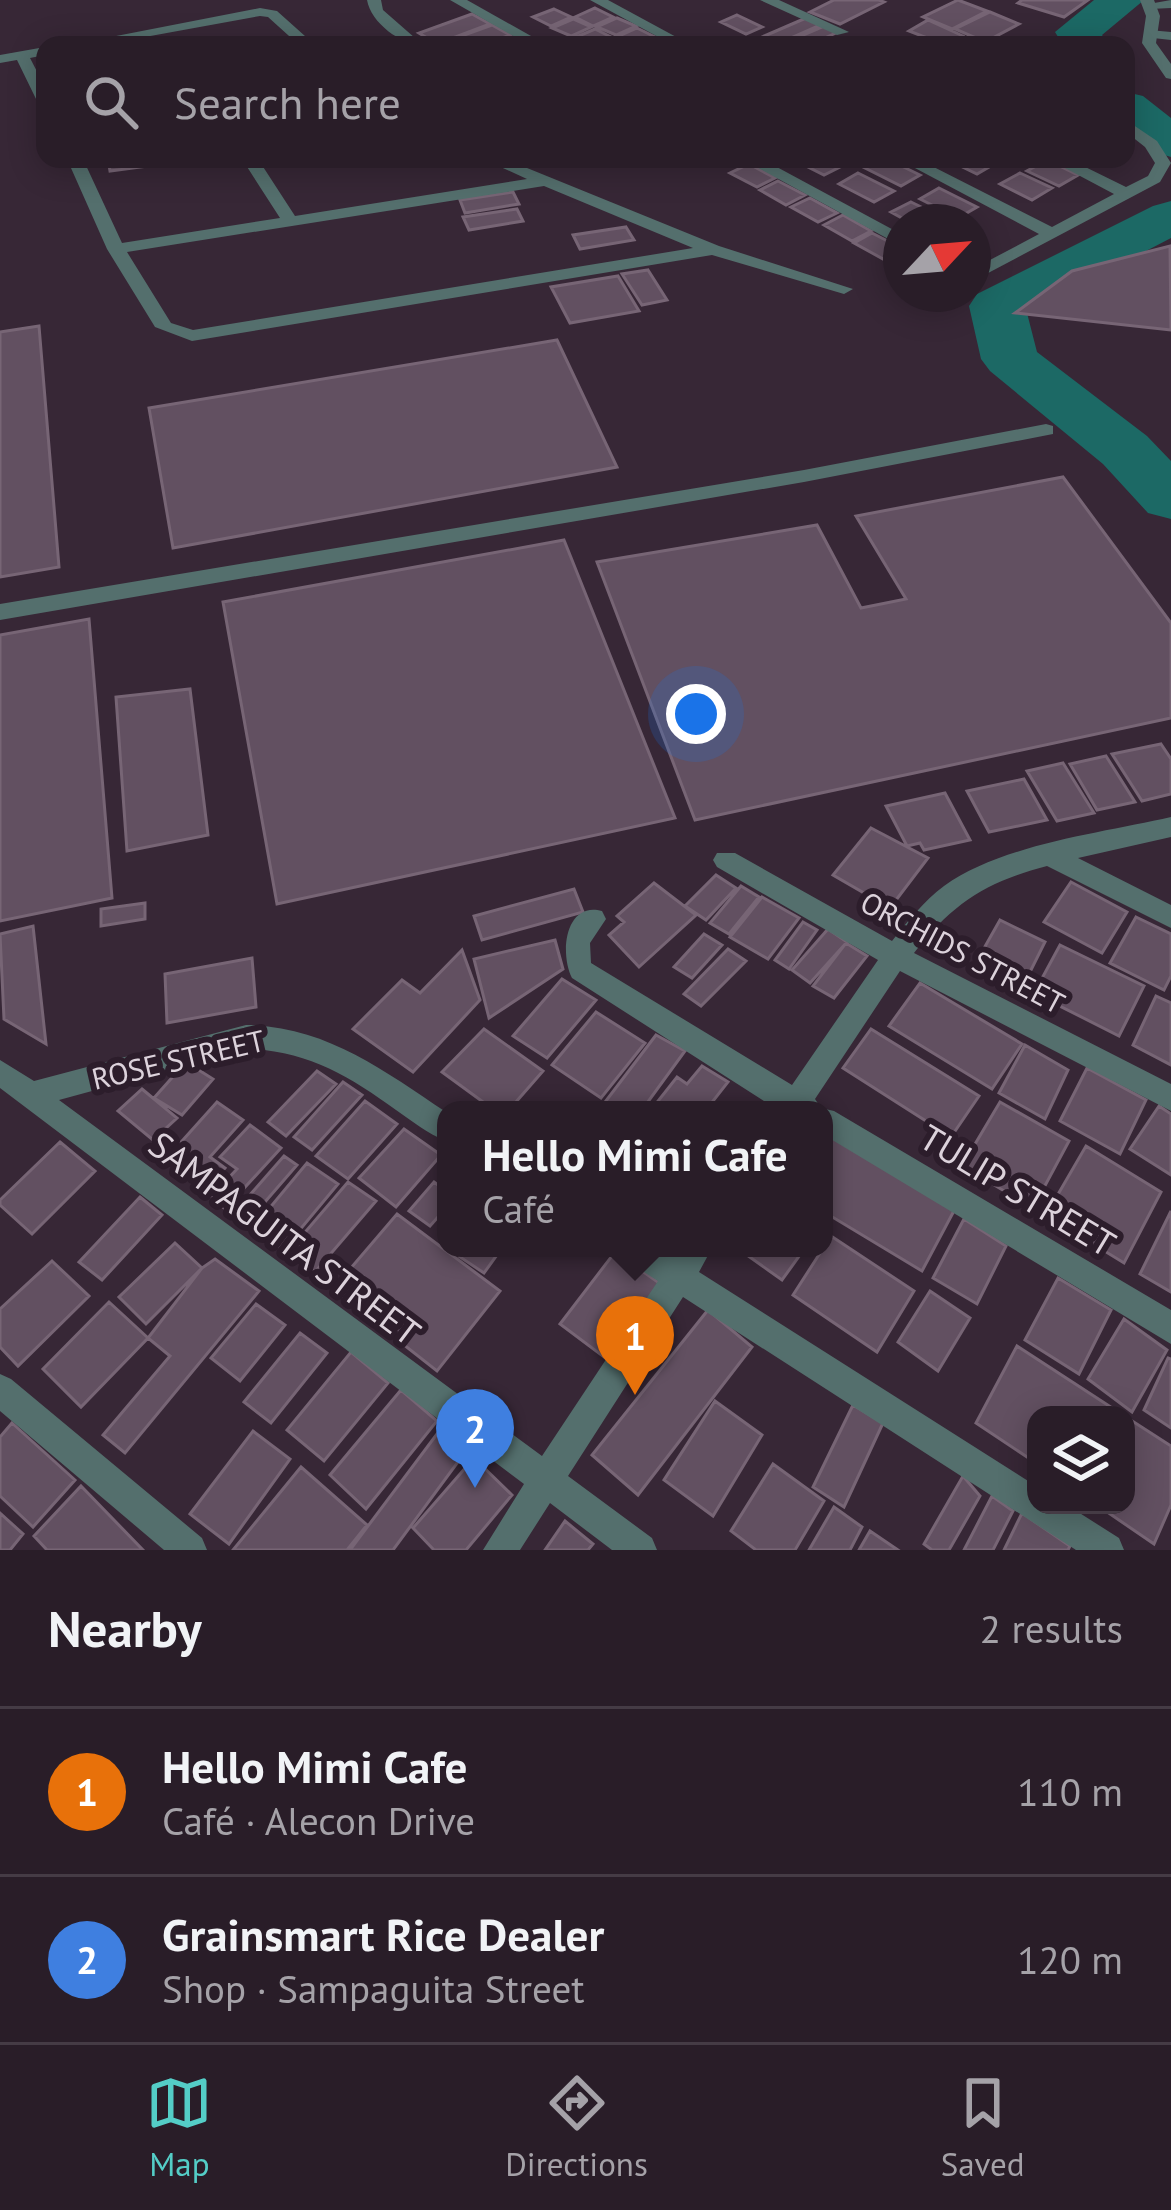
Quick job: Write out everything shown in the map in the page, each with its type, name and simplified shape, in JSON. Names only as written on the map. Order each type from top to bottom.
[{"type":"street","points":[[374,0],[376,13],[405,36]]},
{"type":"street","points":[[457,0],[523,36]]},
{"type":"street","points":[[597,0],[667,36]]},
{"type":"street","points":[[767,0],[842,32]]},
{"type":"street","points":[[1171,4],[1148,3],[1153,52],[1171,75]]},
{"type":"street","points":[[126,36],[267,13],[296,36]]},
{"type":"street","points":[[165,29],[169,36]]},
{"type":"street","points":[[1149,34],[1171,36]]},
{"type":"street","points":[[0,59],[36,52]]},
{"type":"street","points":[[21,55],[36,84]]},
{"type":"street","points":[[991,267],[1154,179],[1163,163],[1151,144],[1135,132]]},
{"type":"street","points":[[79,168],[116,249],[164,327],[192,336],[713,250]]},
{"type":"street","points":[[256,168],[290,221]]},
{"type":"street","points":[[511,168],[713,250],[844,289]]},
{"type":"street","points":[[767,168],[883,231]]},
{"type":"street","points":[[924,168],[1054,235]]},
{"type":"street","points":[[1074,168],[1127,194]]},
{"type":"street","points":[[116,249],[542,182]]},
{"type":"street","points":[[0,611],[805,476],[1046,430]]},
{"type":"street","points":[[804,1101],[897,957],[955,892],[979,879],[1171,827]]},
{"type":"street","points":[[1053,857],[1171,917]]},
{"type":"street","name":"ORCHIDS STREET","points":[[727,860],[897,957],[1171,1097]]},
{"type":"street","points":[[593,920],[578,936],[573,953],[580,970],[788,1101]]},
{"type":"street","name":"ROSE STREET","points":[[30,1095],[272,1034],[326,1051],[437,1122]]},
{"type":"street","name":"SAMPAGUITA STREET","points":[[0,1072],[640,1550]]},
{"type":"street","name":"TULIP STREET","points":[[833,1125],[1171,1328]]},
{"type":"street","points":[[647,1257],[1027,1499]]},
{"type":"street","points":[[500,1550],[691,1257]]},
{"type":"street","points":[[2,1396],[190,1550]]},
{"type":"street","points":[[1050,1514],[1107,1550]]},
{"type":"building","points":[[834,0],[884,2],[840,24],[810,12]]},
{"type":"building","points":[[958,0],[987,11],[952,29],[923,17]]},
{"type":"building","points":[[1088,0],[1064,17],[1018,3]]},
{"type":"building","points":[[595,8],[613,17],[593,26],[575,17]]},
{"type":"building","points":[[554,9],[571,17],[551,26],[533,17]]},
{"type":"building","points":[[990,12],[1019,24],[996,36],[971,36],[955,29]]},
{"type":"building","points":[[472,14],[490,24],[458,36],[419,33]]},
{"type":"building","points":[[737,15],[762,27],[746,34],[721,22]]},
{"type":"building","points":[[617,18],[636,26],[616,35],[597,27]]},
{"type":"building","points":[[806,18],[820,25],[795,36],[764,36]]},
{"type":"building","points":[[573,19],[591,27],[571,36],[552,28]]},
{"type":"building","points":[[928,20],[963,36],[922,36],[909,31]]},
{"type":"building","points":[[492,25],[510,35],[507,36],[461,36]]},
{"type":"building","points":[[824,26],[838,32],[829,36],[801,36]]},
{"type":"building","points":[[637,28],[653,36],[619,36]]},
{"type":"building","points":[[595,29],[609,36],[579,36]]},
{"type":"building","points":[[756,168],[775,178],[757,187],[730,173]]},
{"type":"building","points":[[810,168],[838,168],[824,175]]},
{"type":"building","points":[[865,168],[906,168],[920,175],[901,186]]},
{"type":"building","points":[[1064,168],[1078,175],[1059,186],[1027,171]]},
{"type":"building","points":[[858,173],[894,191],[874,202],[839,184]]},
{"type":"building","points":[[1020,173],[1052,188],[1032,200],[1000,184]]},
{"type":"building","points":[[778,181],[805,195],[786,205],[760,190]]},
{"type":"building","points":[[939,188],[971,204],[930,204],[920,199]]},
{"type":"building","points":[[513,192],[519,204],[465,213],[460,200]]},
{"type":"building","points":[[810,198],[837,213],[818,222],[791,207]]},
{"type":"building","points":[[517,209],[523,221],[469,230],[463,217]]},
{"type":"building","points":[[843,215],[871,231],[852,241],[824,225]]},
{"type":"building","points":[[626,227],[634,240],[580,249],[573,235]]},
{"type":"building","points":[[872,233],[883,239],[883,259],[854,243]]},
{"type":"building","points":[[1170,246],[1171,330],[1015,313],[1072,271]]},
{"type":"building","points":[[648,270],[667,300],[642,305],[622,274]]},
{"type":"building","points":[[618,276],[639,311],[570,323],[551,287]]},
{"type":"building","points":[[39,326],[59,567],[0,577],[0,332]]},
{"type":"building","points":[[557,340],[617,467],[173,548],[149,408]]},
{"type":"building","points":[[1063,477],[1171,623],[1171,718],[695,820],[597,562],[817,525],[861,608],[906,599],[856,516]]},
{"type":"building","points":[[564,540],[675,818],[277,904],[223,602]]},
{"type":"building","points":[[89,619],[112,898],[0,921],[0,635]]},
{"type":"building","points":[[190,689],[208,835],[127,851],[116,697]]},
{"type":"building","points":[[1161,744],[1171,759],[1171,794],[1142,801],[1112,754]]},
{"type":"building","points":[[1106,756],[1135,802],[1097,810],[1070,764]]},
{"type":"building","points":[[1063,763],[1094,813],[1057,821],[1027,771]]},
{"type":"building","points":[[1024,779],[1047,820],[989,832],[967,791]]},
{"type":"building","points":[[945,793],[970,840],[924,850],[920,843],[907,846],[886,806]]},
{"type":"building","points":[[871,828],[928,858],[890,908],[833,875]]},
{"type":"building","points":[[716,875],[736,888],[706,920],[685,906]]},
{"type":"building","points":[[1071,882],[1127,912],[1102,953],[1044,922]]},
{"type":"building","points":[[654,883],[696,915],[639,967],[609,935],[624,922],[617,916]]},
{"type":"building","points":[[741,886],[759,897],[729,934],[710,923]]},
{"type":"building","points":[[574,889],[583,912],[482,940],[474,916]]},
{"type":"building","points":[[762,897],[799,918],[768,959],[730,937]]},
{"type":"building","points":[[145,903],[145,919],[101,926],[101,909]]},
{"type":"building","points":[[1136,917],[1171,934],[1171,976],[1164,990],[1110,963]]},
{"type":"building","points":[[1000,920],[1045,942],[1026,980],[979,957]]},
{"type":"building","points":[[803,922],[817,930],[789,969],[775,960]]},
{"type":"building","points":[[33,926],[46,1044],[4,1019],[0,934]]},
{"type":"building","points":[[828,929],[847,942],[810,983],[792,970]]},
{"type":"building","points":[[704,934],[722,945],[692,978],[674,967]]},
{"type":"building","points":[[555,940],[563,969],[489,1018],[474,959]]},
{"type":"building","points":[[846,943],[867,956],[834,998],[813,986]]},
{"type":"building","points":[[1060,945],[1144,986],[1119,1036],[1034,993]]},
{"type":"building","points":[[728,949],[746,961],[701,1006],[684,994]]},
{"type":"building","points":[[462,950],[480,1000],[413,1072],[353,1029],[402,980],[420,993]]},
{"type":"building","points":[[252,958],[256,1007],[167,1023],[165,974]]},
{"type":"building","points":[[562,979],[596,1000],[547,1058],[513,1036]]},
{"type":"building","points":[[920,983],[1022,1044],[992,1089],[889,1026]]},
{"type":"building","points":[[1156,996],[1171,1003],[1171,1065],[1133,1045]]},
{"type":"building","points":[[596,1012],[645,1043],[601,1098],[552,1065]]},
{"type":"building","points":[[484,1029],[543,1071],[517,1101],[482,1101],[442,1072]]},
{"type":"building","points":[[871,1029],[979,1096],[951,1137],[843,1068]]},
{"type":"building","points":[[656,1035],[685,1051],[649,1101],[606,1101]]},
{"type":"building","points":[[1025,1045],[1068,1070],[1045,1119],[999,1093]]},
{"type":"building","points":[[186,1062],[213,1079],[182,1115],[154,1098]]},
{"type":"building","points":[[702,1066],[728,1082],[713,1101],[658,1101],[677,1077],[687,1084]]},
{"type":"building","points":[[1087,1068],[1146,1100],[1120,1154],[1060,1121]]},
{"type":"building","points":[[317,1071],[336,1084],[286,1136],[268,1122]]},
{"type":"building","points":[[343,1082],[362,1095],[312,1150],[294,1137]]},
{"type":"building","points":[[142,1089],[177,1118],[153,1140],[118,1111]]},
{"type":"building","points":[[365,1101],[397,1124],[348,1179],[316,1156]]},
{"type":"building","points":[[217,1102],[243,1120],[210,1157],[225,1168],[207,1189],[165,1160]]},
{"type":"building","points":[[1000,1102],[1069,1141],[1033,1208],[962,1166]]},
{"type":"building","points":[[1159,1106],[1171,1114],[1171,1175],[1130,1149]]},
{"type":"building","points":[[250,1125],[281,1148],[225,1209],[211,1197],[237,1169],[220,1157]]},
{"type":"building","points":[[404,1129],[437,1152],[437,1160],[396,1207],[359,1178]]},
{"type":"building","points":[[833,1136],[956,1207],[922,1271],[833,1217]]},
{"type":"building","points":[[60,1142],[95,1171],[32,1234],[0,1200]]},
{"type":"building","points":[[1086,1146],[1161,1192],[1124,1263],[1046,1215]]},
{"type":"building","points":[[284,1156],[297,1165],[258,1210],[249,1196]]},
{"type":"building","points":[[307,1163],[338,1184],[283,1250],[253,1228]]},
{"type":"building","points":[[348,1182],[376,1201],[315,1272],[289,1251]]},
{"type":"building","points":[[434,1182],[437,1184],[437,1218],[430,1226],[409,1211]]},
{"type":"building","points":[[140,1197],[162,1215],[102,1280],[79,1262]]},
{"type":"building","points":[[1171,1211],[1171,1292],[1140,1274]]},
{"type":"building","points":[[397,1214],[437,1244],[437,1257],[455,1257],[500,1291],[437,1371],[333,1289]]},
{"type":"building","points":[[964,1219],[1006,1246],[977,1304],[933,1278]]},
{"type":"building","points":[[833,1237],[914,1291],[877,1352],[793,1295],[817,1257],[833,1257]]},
{"type":"building","points":[[175,1243],[202,1268],[146,1324],[119,1297]]},
{"type":"building","points":[[460,1257],[496,1257],[484,1273]]},
{"type":"building","points":[[611,1257],[622,1257],[662,1285],[608,1360],[560,1324]]},
{"type":"building","points":[[750,1257],[799,1257],[782,1280]]},
{"type":"building","points":[[215,1259],[259,1291],[125,1453],[103,1435],[170,1356],[148,1338],[202,1268]]},
{"type":"building","points":[[52,1261],[89,1296],[18,1366],[0,1347],[0,1309]]},
{"type":"building","points":[[1058,1278],[1111,1310],[1079,1374],[1025,1340]]},
{"type":"building","points":[[930,1291],[970,1318],[938,1371],[898,1342]]},
{"type":"building","points":[[109,1302],[148,1338],[81,1407],[43,1369]]},
{"type":"building","points":[[256,1304],[285,1325],[240,1381],[211,1358]]},
{"type":"building","points":[[708,1310],[752,1347],[638,1495],[592,1455]]},
{"type":"building","points":[[1124,1319],[1167,1350],[1135,1407],[1124,1406],[1088,1379]]},
{"type":"building","points":[[300,1333],[327,1353],[271,1423],[244,1402]]},
{"type":"building","points":[[1017,1346],[1109,1406],[1027,1406],[1027,1457],[976,1423]]},
{"type":"building","points":[[351,1352],[388,1383],[324,1461],[287,1430]]},
{"type":"building","points":[[1171,1359],[1171,1428],[1144,1410]]},
{"type":"building","points":[[401,1390],[437,1421],[366,1509],[330,1475]]},
{"type":"building","points":[[715,1401],[762,1435],[713,1516],[664,1480]]},
{"type":"building","points":[[853,1405],[883,1423],[844,1507],[813,1487]]},
{"type":"building","points":[[12,1423],[75,1480],[33,1527],[0,1496],[0,1437]]},
{"type":"building","points":[[1135,1423],[1171,1446],[1171,1505],[1154,1544],[1110,1514],[1135,1514]]},
{"type":"building","points":[[443,1426],[469,1447],[393,1550],[350,1550]]},
{"type":"building","points":[[253,1431],[290,1459],[229,1544],[190,1514]]},
{"type":"building","points":[[474,1458],[512,1495],[466,1550],[434,1550],[413,1528]]},
{"type":"building","points":[[773,1464],[824,1501],[795,1550],[756,1550],[731,1531]]},
{"type":"building","points":[[301,1467],[367,1525],[347,1550],[233,1550]]},
{"type":"building","points":[[963,1476],[980,1496],[949,1550],[932,1550],[924,1544]]},
{"type":"building","points":[[81,1486],[143,1550],[47,1550],[34,1536]]},
{"type":"building","points":[[992,1496],[1013,1511],[993,1550],[964,1550]]},
{"type":"building","points":[[834,1507],[862,1527],[850,1550],[809,1550]]},
{"type":"building","points":[[0,1513],[23,1534],[10,1550],[0,1550]]},
{"type":"building","points":[[1022,1513],[1070,1546],[1068,1550],[1004,1550]]},
{"type":"building","points":[[565,1521],[593,1544],[588,1550],[545,1550]]},
{"type":"building","points":[[870,1531],[898,1550],[859,1550]]},
{"type":"waterway","points":[[1080,36],[1077,32],[1122,0]]},
{"type":"waterway","points":[[1135,113],[1171,142]]},
{"type":"waterway","points":[[1171,217],[997,306],[1010,359],[1125,450],[1171,498]]},
{"type":"place","name":"Hello Mimi Cafe","points":[[635,1395]]},
{"type":"place","name":"Grainsmart Rice Dealer","points":[[475,1488]]}]
